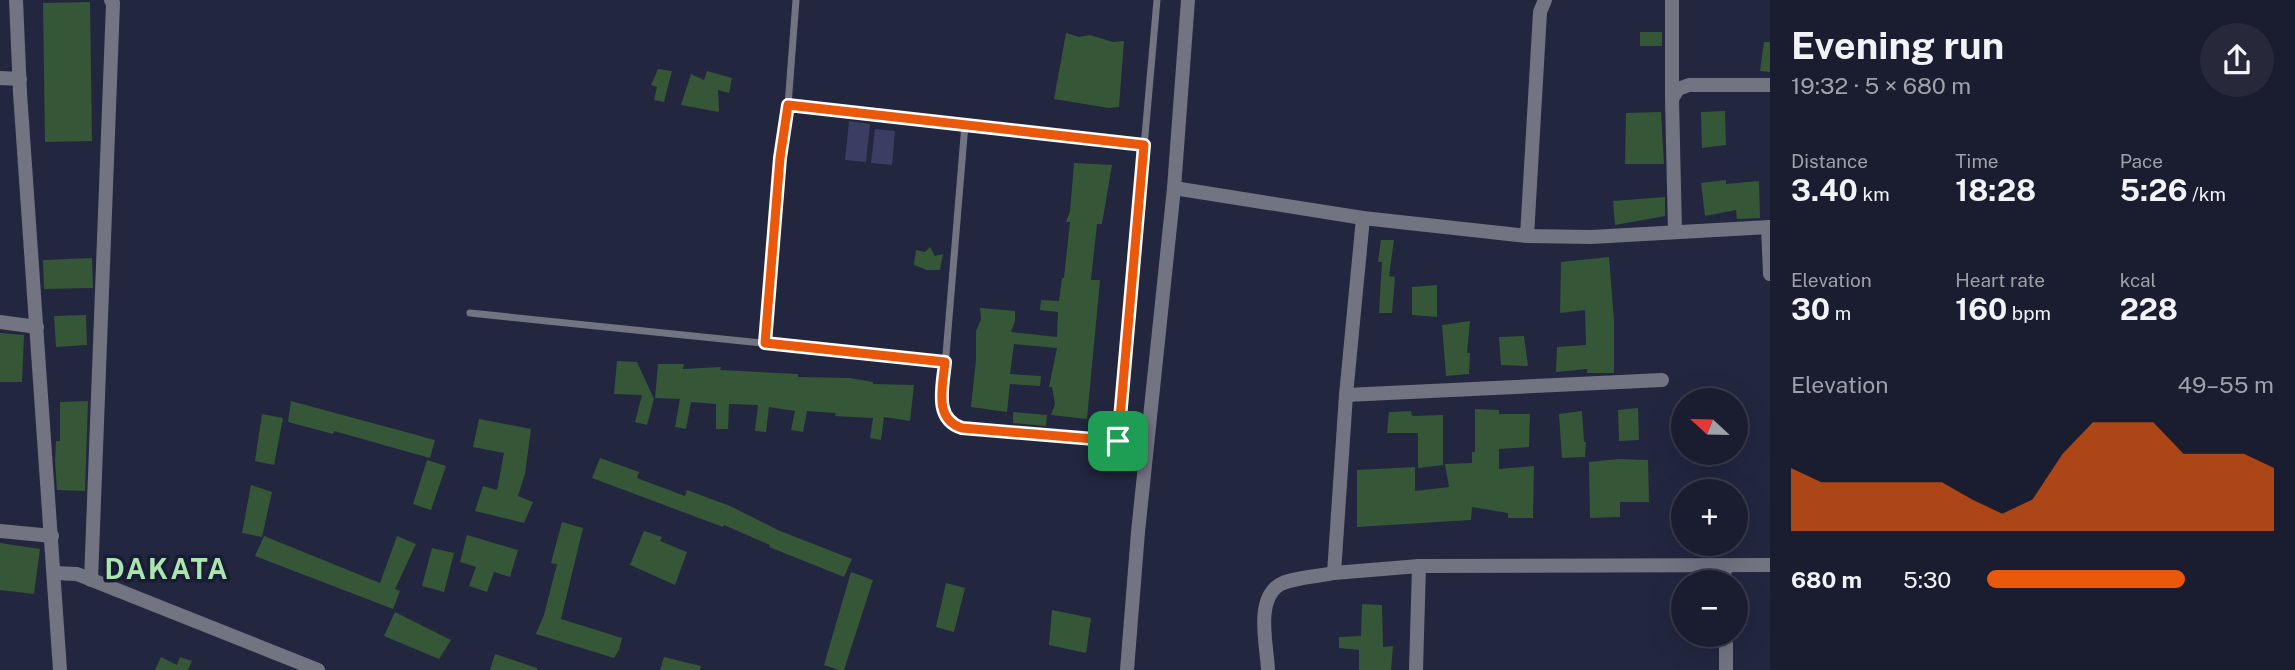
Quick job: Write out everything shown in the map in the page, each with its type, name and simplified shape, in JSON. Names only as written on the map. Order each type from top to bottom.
[{"type":"street","points":[[16,0],[19,79],[60,670]]},
{"type":"street","points":[[91,580],[113,3],[111,0]]},
{"type":"street","points":[[1127,670],[1147,443],[1174,188],[1188,0]]},
{"type":"street","points":[[1527,236],[1541,12],[1545,0]]},
{"type":"street","points":[[1672,0],[1675,232]]},
{"type":"street","points":[[0,78],[19,79]]},
{"type":"street","points":[[1672,99],[1678,89],[1689,85],[1770,85]]},
{"type":"street","points":[[1174,188],[1363,218],[1527,236],[1591,237],[1769,227],[1770,274]]},
{"type":"street","points":[[1334,573],[1346,395],[1363,218]]},
{"type":"street","points":[[0,322],[37,327]]},
{"type":"street","points":[[1346,395],[1662,380]]},
{"type":"street","points":[[0,531],[52,536]]},
{"type":"street","points":[[1268,670],[1265,607],[1270,595],[1280,584],[1334,573],[1419,566],[1770,565]]},
{"type":"street","points":[[1416,670],[1419,566]]},
{"type":"street","points":[[1724,566],[1724,570]]},
{"type":"street","points":[[55,573],[77,574],[318,670]]},
{"type":"street","points":[[1726,647],[1726,670]]},
{"type":"lane","points":[[765,343],[796,0]]},
{"type":"lane","points":[[1118,441],[1157,0]]},
{"type":"lane","points":[[788,105],[1144,145]]},
{"type":"lane","points":[[965,124],[942,403],[945,417],[952,425],[962,428],[1147,443]]},
{"type":"lane","points":[[470,313],[945,362]]},
{"type":"shaded area","points":[[849,121],[870,124],[866,162],[845,160]]},
{"type":"shaded area","points":[[875,129],[895,131],[892,165],[871,163]]},
{"type":"building","points":[[90,2],[92,141],[45,142],[43,3]]},
{"type":"building","points":[[1640,32],[1662,32],[1662,46],[1640,46]]},
{"type":"building","points":[[1066,33],[1079,37],[1090,35],[1113,42],[1124,41],[1119,107],[1109,108],[1054,99]]},
{"type":"building","points":[[1764,42],[1770,42],[1770,72],[1760,71]]},
{"type":"building","points":[[658,69],[672,71],[664,102],[654,100],[657,87],[651,85]]},
{"type":"building","points":[[707,71],[732,78],[729,93],[718,90],[719,112],[681,105],[691,74],[704,80]]},
{"type":"building","points":[[1725,111],[1726,145],[1702,148],[1701,112]]},
{"type":"building","points":[[1661,112],[1664,164],[1625,164],[1626,113]]},
{"type":"building","points":[[1074,163],[1112,165],[1102,224],[1097,224],[1091,280],[1100,280],[1087,419],[1051,415],[1055,404],[1052,387],[1049,387],[1057,348],[1014,344],[1010,374],[1041,376],[1040,386],[1010,384],[1007,412],[971,407],[980,308],[1015,311],[1011,332],[1057,337],[1058,312],[1040,310],[1041,300],[1059,301],[1064,278],[1070,222],[1066,222],[1070,211]]},
{"type":"building","points":[[1726,180],[1726,184],[1759,181],[1760,218],[1737,219],[1736,210],[1705,216],[1701,183]]},
{"type":"building","points":[[1665,197],[1665,216],[1615,225],[1613,201]]},
{"type":"building","points":[[1381,240],[1394,240],[1389,276],[1395,277],[1392,313],[1379,313],[1382,262],[1378,262]]},
{"type":"building","points":[[930,247],[935,256],[943,254],[940,270],[927,270],[914,265],[916,250],[925,252]]},
{"type":"building","points":[[1609,257],[1614,321],[1614,373],[1587,373],[1587,369],[1556,372],[1557,347],[1586,345],[1585,310],[1560,313],[1561,262]]},
{"type":"building","points":[[92,258],[93,288],[44,289],[43,260]]},
{"type":"building","points":[[1437,285],[1437,317],[1412,315],[1412,287]]},
{"type":"building","points":[[86,315],[87,345],[56,347],[54,316]]},
{"type":"building","points":[[1470,321],[1467,353],[1470,353],[1469,374],[1446,376],[1442,325]]},
{"type":"building","points":[[0,333],[24,335],[22,382],[0,382]]},
{"type":"building","points":[[1524,336],[1528,366],[1501,365],[1499,337]]},
{"type":"building","points":[[617,361],[637,362],[654,399],[647,425],[635,422],[642,395],[614,394]]},
{"type":"building","points":[[658,364],[684,364],[683,369],[721,367],[720,370],[798,374],[798,377],[850,378],[873,384],[914,385],[910,421],[884,417],[881,440],[870,438],[873,418],[807,411],[803,432],[791,430],[795,411],[769,407],[766,432],[755,431],[758,405],[729,404],[728,429],[716,429],[716,404],[691,402],[686,429],[675,427],[680,399],[655,398]]},
{"type":"building","points":[[88,401],[85,491],[57,490],[55,460],[56,441],[60,441],[60,402]]},
{"type":"building","points":[[291,401],[435,440],[430,458],[334,431],[333,434],[288,422]]},
{"type":"building","points":[[1638,408],[1639,440],[1619,441],[1618,410]]},
{"type":"building","points":[[1475,409],[1499,410],[1499,414],[1530,414],[1529,447],[1499,449],[1499,469],[1534,466],[1533,518],[1508,518],[1508,513],[1472,507],[1471,520],[1357,527],[1357,470],[1415,467],[1415,491],[1449,487],[1445,464],[1472,463],[1472,452],[1475,452]]},
{"type":"building","points":[[1411,411],[1412,416],[1443,415],[1443,465],[1418,468],[1418,433],[1387,433],[1389,412]]},
{"type":"building","points":[[1582,411],[1585,457],[1562,458],[1559,414]]},
{"type":"building","points":[[1013,412],[1047,415],[1046,426],[1013,423]]},
{"type":"building","points":[[262,414],[283,418],[274,465],[255,461]]},
{"type":"building","points":[[479,419],[531,429],[525,474],[518,496],[533,502],[524,523],[475,511],[483,486],[497,490],[504,453],[473,447]]},
{"type":"building","points":[[600,458],[639,472],[637,478],[685,496],[687,490],[730,506],[780,531],[852,559],[844,577],[769,547],[770,545],[724,525],[723,527],[592,478]]},
{"type":"building","points":[[427,460],[446,466],[431,510],[413,504]]},
{"type":"building","points":[[1648,460],[1649,502],[1620,502],[1620,517],[1590,518],[1589,462]]},
{"type":"building","points":[[251,485],[272,492],[262,537],[242,533]]},
{"type":"building","points":[[562,522],[583,528],[561,619],[622,638],[614,658],[536,634],[544,615],[557,564],[551,563]]},
{"type":"building","points":[[644,531],[662,537],[660,541],[687,552],[675,585],[630,565]]},
{"type":"building","points":[[467,535],[518,550],[510,577],[494,572],[487,592],[469,586],[476,567],[460,562]]},
{"type":"building","points":[[264,536],[380,583],[397,536],[416,544],[395,589],[400,591],[393,609],[255,556]]},
{"type":"building","points":[[0,543],[40,549],[34,594],[0,590]]},
{"type":"building","points":[[432,548],[454,553],[444,592],[422,586]]},
{"type":"building","points":[[851,572],[873,580],[844,670],[839,670],[824,665]]},
{"type":"building","points":[[946,583],[965,588],[954,632],[936,627]]},
{"type":"building","points":[[1362,604],[1382,605],[1383,647],[1393,646],[1391,670],[1359,670],[1359,650],[1339,648],[1339,637],[1361,636]]},
{"type":"building","points":[[1052,610],[1091,618],[1086,653],[1049,645]]},
{"type":"building","points":[[395,612],[451,640],[439,659],[384,636]]},
{"type":"building","points":[[495,654],[537,668],[537,670],[490,670]]},
{"type":"building","points":[[161,657],[177,665],[180,657],[192,661],[188,670],[155,670]]},
{"type":"building","points":[[664,657],[701,666],[700,670],[660,670]]},
{"type":"district","name":"DAKATA","points":[[167,569]]},
{"type":"route","points":[[788,105],[1144,145],[1118,441],[952,425],[945,417],[942,403],[945,362],[765,343],[780,158],[788,105]]}]
